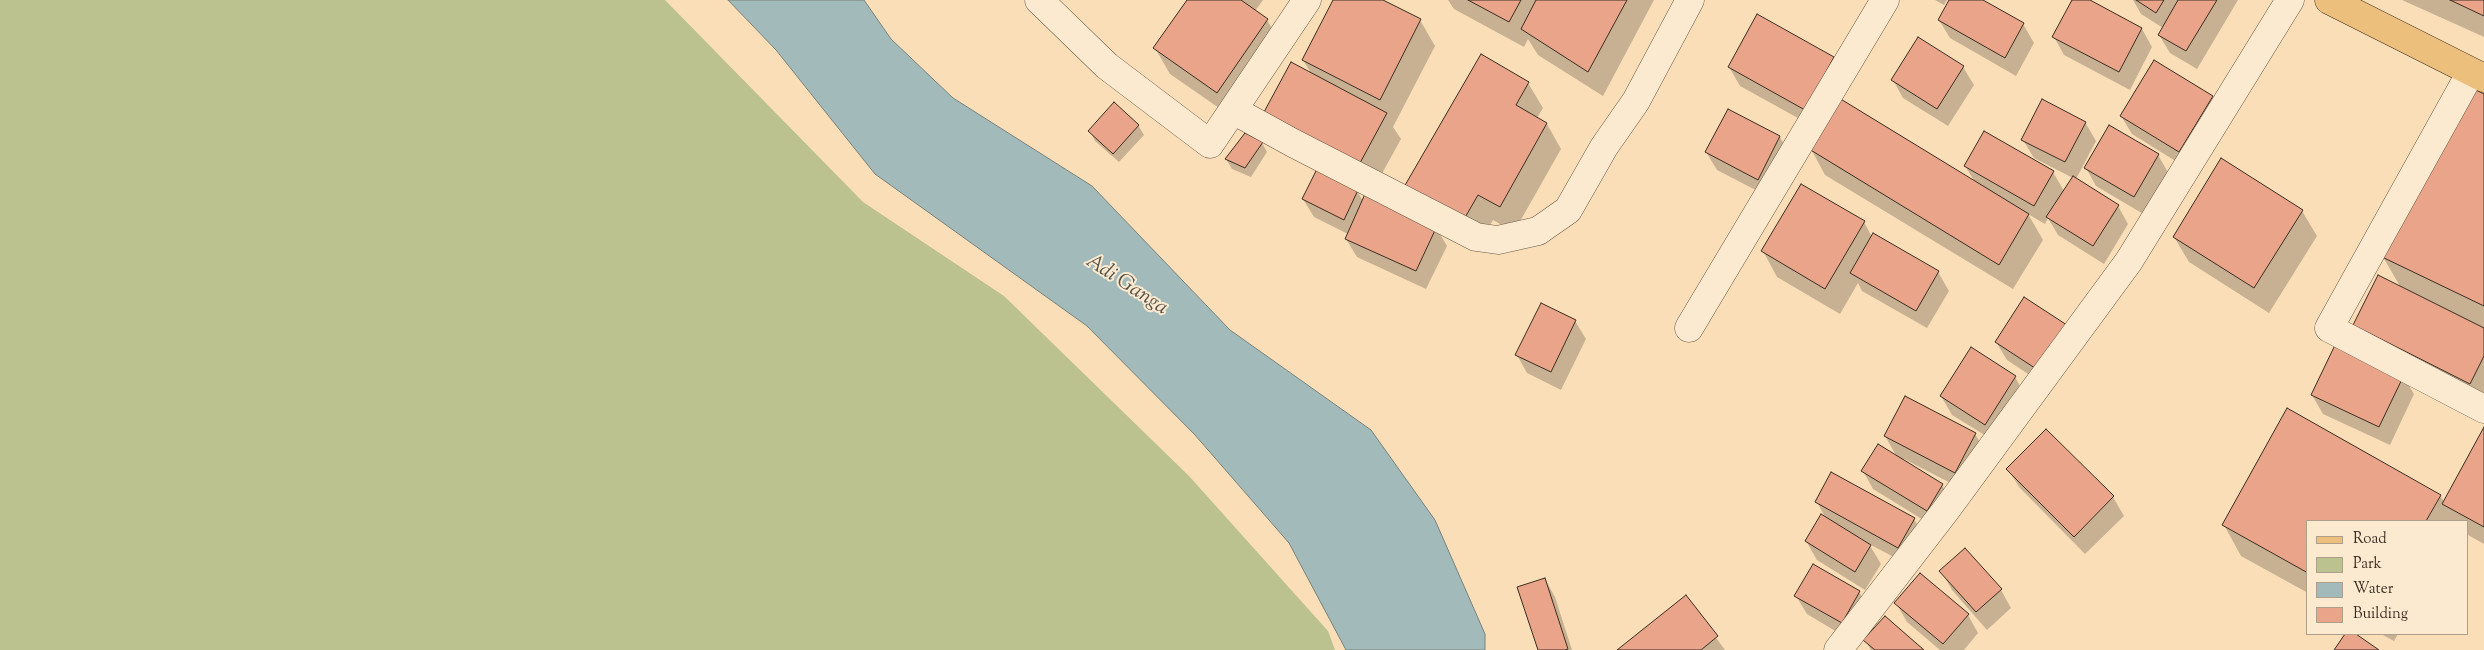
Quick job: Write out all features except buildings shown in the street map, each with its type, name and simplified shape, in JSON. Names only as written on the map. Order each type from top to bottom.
[{"type":"main road","points":[[2329,0],[2477,75]]},
{"type":"street","points":[[1039,0],[1106,66],[1210,144],[1307,0]]},
{"type":"street","points":[[1232,110],[1293,144],[1476,237],[1498,240],[1538,231],[1568,210],[1604,146],[1636,101],[1690,0]]},
{"type":"street","points":[[1689,328],[1885,0]]},
{"type":"street","points":[[1838,650],[1946,510],[2129,261],[2290,0]]},
{"type":"street","points":[[2477,75],[2329,328],[2484,409]]},
{"type":"green space","points":[[0,0],[665,0],[863,202],[1004,296],[1189,476],[1328,631],[1335,650],[0,650]]},
{"type":"water","name":"Adi Ganga","points":[[728,0],[864,0],[891,39],[953,98],[1092,186],[1230,330],[1371,430],[1435,520],[1485,634],[1485,650],[1346,650],[1289,543],[1195,435],[1087,326],[875,174],[776,50]]}]
